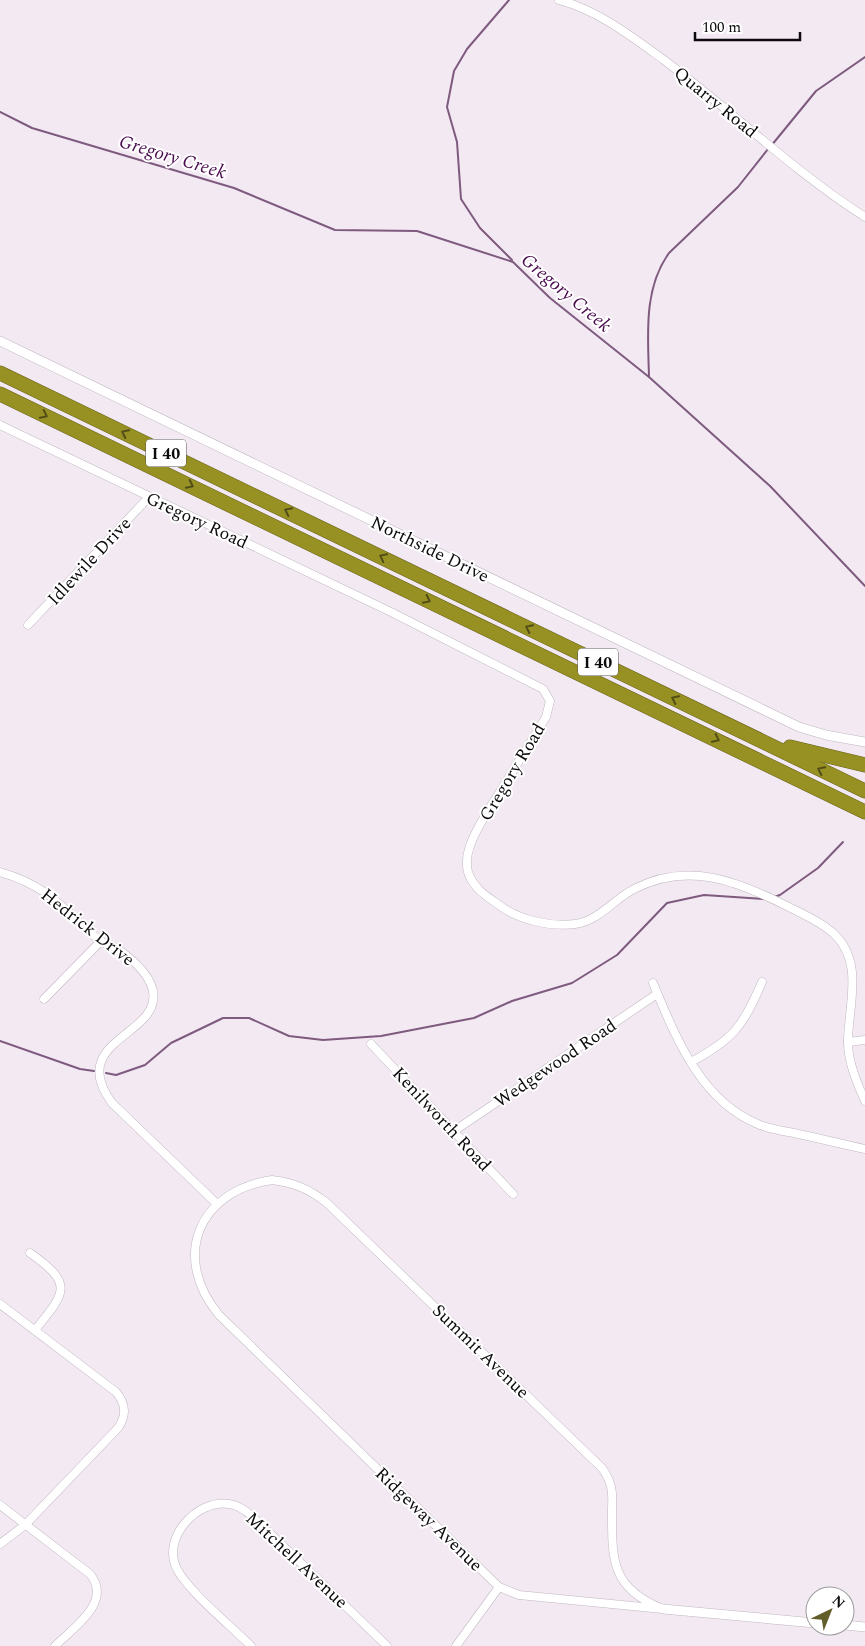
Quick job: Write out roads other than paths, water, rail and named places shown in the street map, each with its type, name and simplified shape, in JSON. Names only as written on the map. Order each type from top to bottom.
[{"type":"highway","name":"I 40","points":[[0,373],[865,791]]},
{"type":"highway","name":"I 40","points":[[0,394],[865,812]]},
{"type":"highway","points":[[702,712],[755,736],[782,745],[810,754],[865,765]]},
{"type":"street","name":"Quarry Road","points":[[559,0],[606,20],[639,42],[695,83],[792,165],[838,200],[865,217]]},
{"type":"street","name":"Northside Drive","points":[[0,341],[799,727],[826,735],[865,742]]},
{"type":"street","name":"Gregory Road","points":[[0,425],[391,612],[543,689],[550,701],[546,717],[484,818],[470,845],[467,858],[468,872],[474,884],[483,894],[504,909],[527,919],[551,924],[576,924],[590,920],[634,889],[658,880],[707,876],[731,881],[818,922],[834,934],[845,949],[852,967],[853,986],[848,1042],[853,1070],[865,1101]]},
{"type":"street","name":"Idlewile Drive","points":[[28,626],[149,497]]},
{"type":"street","name":"Hedrick Drive","points":[[0,872],[30,883],[50,896],[69,910],[101,941],[118,949],[132,960],[145,974],[154,991],[153,1003],[147,1014],[113,1044],[105,1054],[100,1067],[100,1080],[104,1092],[112,1103],[217,1204]]},
{"type":"street","points":[[44,999],[101,941]]},
{"type":"street","points":[[691,1062],[728,1040],[741,1026],[762,982]]},
{"type":"street","points":[[652,983],[691,1062],[704,1083],[714,1095],[740,1116],[762,1126],[865,1149]]},
{"type":"street","name":"Wedgewood Road","points":[[454,1131],[657,994]]},
{"type":"street","points":[[848,1042],[865,1040]]},
{"type":"street","name":"Kenilworth Road","points":[[371,1044],[513,1194]]},
{"type":"street","name":"Summit Avenue","points":[[217,1204],[233,1191],[252,1183],[272,1180],[292,1183],[305,1188],[328,1203],[602,1468],[608,1477],[613,1492],[613,1551],[616,1568],[623,1583],[635,1595],[663,1609]]},
{"type":"street","name":"Ridgeway Avenue","points":[[217,1204],[204,1220],[196,1239],[194,1260],[197,1280],[206,1299],[219,1315],[499,1587],[519,1595],[805,1622]]},
{"type":"street","points":[[30,1253],[55,1272],[60,1288],[56,1304],[34,1330]]},
{"type":"street","points":[[0,1304],[116,1392],[122,1400],[125,1410],[124,1420],[118,1428],[25,1525],[0,1544]]},
{"type":"street","points":[[0,1504],[90,1574],[95,1581],[98,1590],[95,1604],[54,1646]]},
{"type":"street","name":"Mitchell Avenue","points":[[251,1646],[185,1581],[176,1568],[173,1552],[176,1537],[196,1513],[215,1504],[228,1504],[241,1508],[252,1516],[387,1646]]},
{"type":"street","points":[[456,1646],[499,1587]]},
{"type":"waterway","points":[[509,0],[467,49],[454,71],[447,107],[457,142],[461,199],[480,228],[512,260]]},
{"type":"waterway","points":[[771,146],[816,91],[865,57]]},
{"type":"waterway","name":"Gregory Creek","points":[[0,112],[32,128],[234,188],[335,230],[417,231],[513,262],[550,298],[649,377],[770,486],[865,586]]},
{"type":"waterway","points":[[649,377],[649,313],[651,297],[661,267],[669,253],[738,187],[768,149]]},
{"type":"waterway","points":[[774,897],[780,895],[818,868],[843,842]]},
{"type":"waterway","points":[[106,1073],[116,1075],[145,1065],[171,1043],[223,1018],[249,1018],[289,1036],[323,1040],[381,1036],[474,1018],[512,1001],[572,983],[617,955],[667,903],[704,895],[764,899]]},
{"type":"waterway","points":[[0,1041],[80,1069],[94,1071]]}]
